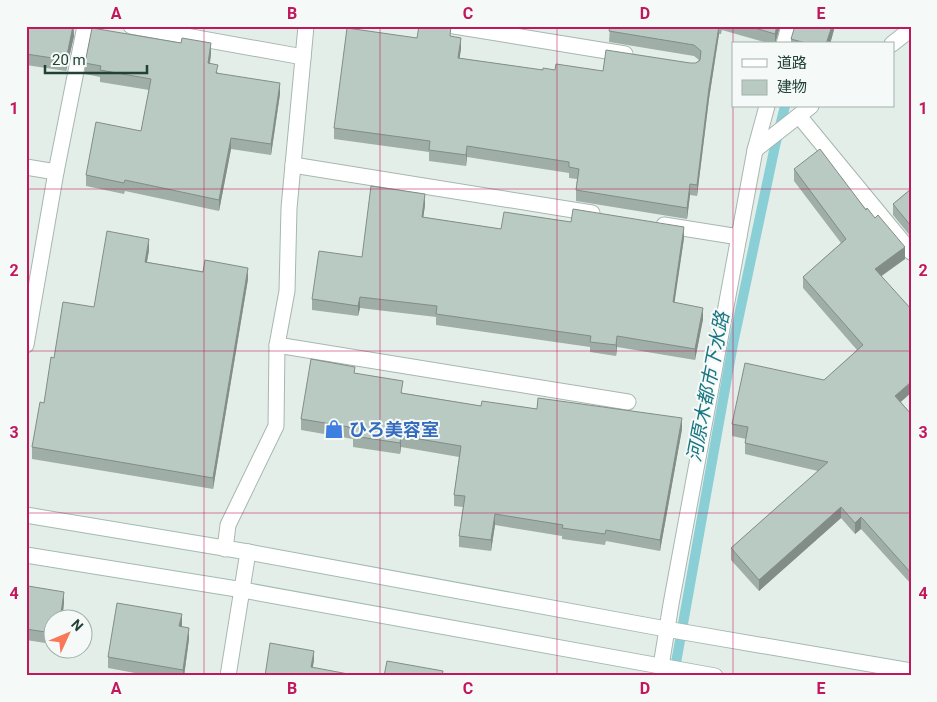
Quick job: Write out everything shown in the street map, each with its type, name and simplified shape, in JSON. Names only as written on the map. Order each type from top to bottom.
[{"type":"street","points":[[26,345],[56,172],[85,26]]},
{"type":"street","points":[[131,26],[303,57]]},
{"type":"street","points":[[224,549],[228,526],[276,426],[277,345],[287,291],[289,208],[306,26]]},
{"type":"street","points":[[454,26],[635,56]]},
{"type":"street","points":[[785,42],[789,26]]},
{"type":"street","points":[[894,42],[911,29]]},
{"type":"street","points":[[661,666],[666,629],[755,150],[766,108]]},
{"type":"street","points":[[755,150],[805,111],[911,252]]},
{"type":"street","points":[[293,165],[603,215]]},
{"type":"street","points":[[26,167],[56,172]]},
{"type":"street","points":[[652,223],[739,237]]},
{"type":"street","points":[[277,345],[628,402]]},
{"type":"street","points":[[26,515],[248,552],[666,629],[911,671]]},
{"type":"street","points":[[228,676],[248,552]]},
{"type":"street","points":[[26,554],[243,590],[715,676]]},
{"type":"building","points":[[26,26],[73,26],[66,60],[26,54]]},
{"type":"building","points":[[419,26],[451,26],[450,36],[461,38],[458,58],[543,70],[543,68],[555,70],[556,64],[603,71],[606,50],[690,63],[696,63],[700,60],[701,51],[694,45],[609,31],[610,26],[719,26],[697,185],[690,184],[687,208],[576,190],[579,169],[569,167],[569,162],[467,146],[466,155],[429,150],[430,141],[334,128],[347,28],[417,38]]},
{"type":"building","points":[[748,26],[777,26],[775,34]]},
{"type":"building","points":[[795,26],[832,26],[827,42],[802,42],[791,39]]},
{"type":"building","points":[[92,28],[181,43],[182,38],[211,43],[208,63],[218,65],[216,73],[280,83],[271,144],[231,138],[219,200],[125,180],[124,183],[86,175],[96,122],[141,131],[151,79],[100,70],[101,66],[85,63]]},
{"type":"building","points":[[820,149],[866,210],[867,208],[875,218],[878,215],[905,247],[875,269],[911,309],[911,382],[895,396],[911,414],[911,573],[861,517],[855,523],[841,507],[759,580],[731,548],[828,462],[745,443],[748,427],[732,424],[745,363],[824,380],[863,345],[803,277],[846,239],[794,169]]},
{"type":"building","points":[[371,186],[425,194],[422,217],[501,229],[504,212],[571,222],[573,209],[684,227],[673,302],[703,308],[695,349],[617,336],[616,345],[590,342],[591,336],[436,314],[437,306],[360,297],[358,306],[312,299],[319,251],[362,257]]},
{"type":"building","points":[[911,189],[911,226],[893,204]]},
{"type":"building","points":[[107,231],[149,239],[145,262],[203,272],[205,260],[248,268],[213,478],[32,447],[40,402],[44,403],[51,357],[54,358],[63,302],[94,307]]},
{"type":"building","points":[[311,359],[355,367],[354,373],[403,381],[401,393],[481,406],[482,401],[537,409],[538,398],[682,418],[660,540],[606,530],[605,534],[562,528],[563,525],[495,514],[491,540],[459,536],[465,496],[454,495],[461,446],[401,436],[400,443],[353,436],[355,428],[301,419]]},
{"type":"building","points":[[28,586],[64,592],[61,610],[42,610],[42,631],[26,629]]},
{"type":"building","points":[[117,603],[182,614],[179,626],[189,628],[183,670],[108,657]]},
{"type":"building","points":[[270,643],[314,651],[311,667],[359,676],[265,676]]},
{"type":"building","points":[[387,661],[443,671],[442,676],[384,676]]},
{"type":"waterway","name":"河原木都市下水路","points":[[674,674],[733,344],[784,108]]},
{"type":"place","name":"ひろ美容室","points":[[334,429]]}]
